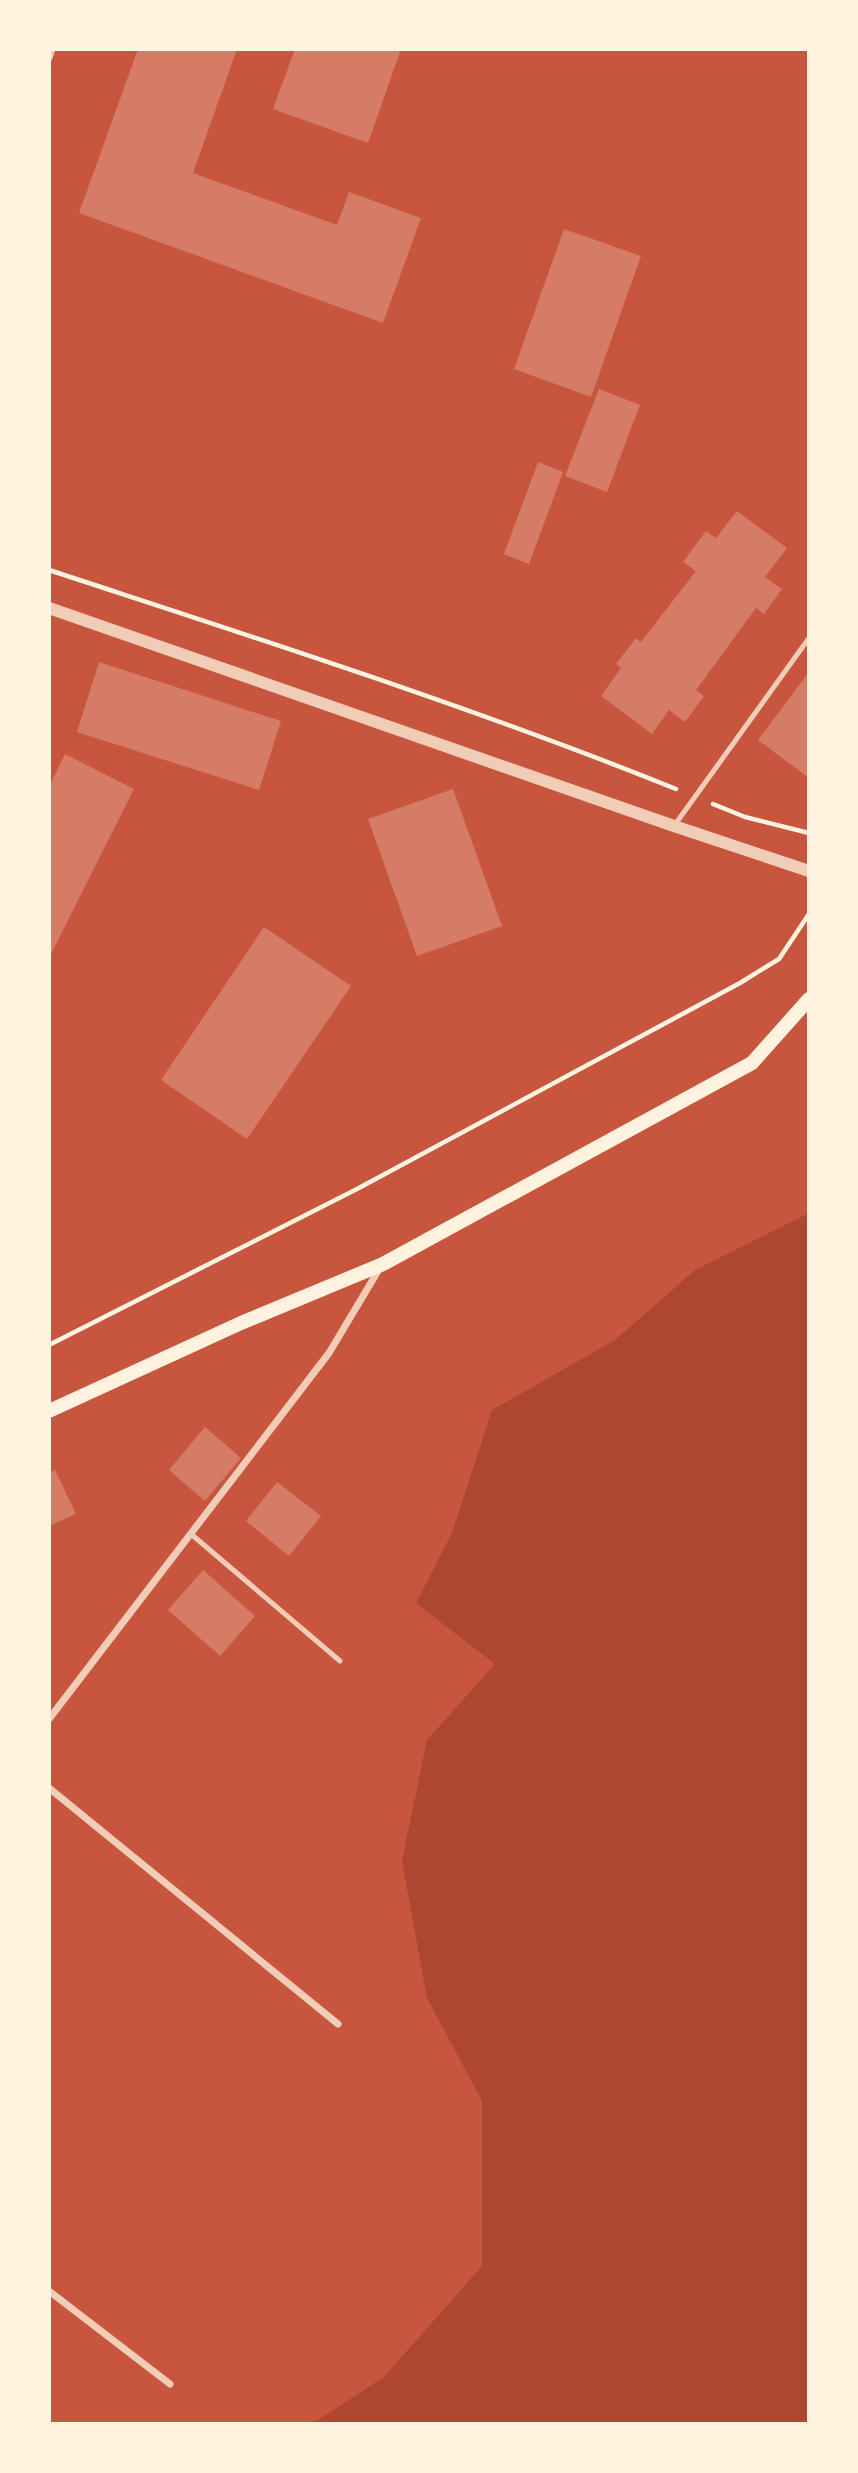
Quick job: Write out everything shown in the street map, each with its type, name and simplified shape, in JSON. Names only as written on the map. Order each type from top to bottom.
[{"type":"main road","points":[[49,1411],[241,1323],[383,1264],[752,1063],[809,999]]},
{"type":"street","points":[[49,58],[52,49]]},
{"type":"street","points":[[49,608],[674,826],[809,870]]},
{"type":"street","points":[[49,1720],[329,1353],[383,1264]]},
{"type":"street","points":[[49,1788],[338,2024]]},
{"type":"street","points":[[49,2291],[170,2384]]},
{"type":"lane","points":[[674,826],[809,638]]},
{"type":"lane","points":[[191,1534],[340,1661]]},
{"type":"path","points":[[49,570],[413,689],[582,751],[745,817],[809,833]]},
{"type":"path","points":[[49,1345],[357,1189],[740,983],[779,959],[809,914]]},
{"type":"shaded area","points":[[809,1213],[809,2424],[312,2424],[384,2377],[482,2266],[482,2101],[427,1998],[402,1861],[427,1740],[495,1664],[416,1603],[452,1533],[492,1410],[615,1340],[695,1270]]},
{"type":"building","points":[[138,49],[237,49],[193,173],[337,225],[349,192],[421,218],[383,323],[79,213]]},
{"type":"building","points":[[295,49],[401,49],[368,143],[273,109]]},
{"type":"building","points":[[564,229],[641,256],[591,397],[514,369]]},
{"type":"building","points":[[599,389],[640,405],[607,492],[565,476]]},
{"type":"building","points":[[538,462],[563,472],[529,564],[504,554]]},
{"type":"building","points":[[737,511],[787,548],[765,577],[782,589],[764,614],[756,608],[696,690],[704,696],[685,722],[669,710],[652,734],[601,696],[621,668],[616,664],[636,638],[641,642],[696,571],[683,562],[706,531],[716,538]]},
{"type":"building","points":[[99,662],[281,721],[259,790],[77,732]]},
{"type":"building","points":[[809,672],[809,778],[758,740]]},
{"type":"building","points":[[65,754],[134,789],[49,958],[49,787]]},
{"type":"building","points":[[453,789],[502,926],[417,956],[368,819]]},
{"type":"building","points":[[264,927],[351,986],[247,1139],[161,1080]]},
{"type":"building","points":[[205,1427],[241,1458],[205,1501],[169,1470]]},
{"type":"building","points":[[55,1470],[76,1514],[49,1526],[49,1473]]},
{"type":"building","points":[[277,1482],[321,1516],[289,1556],[246,1521]]},
{"type":"building","points":[[203,1570],[255,1616],[220,1656],[168,1610]]}]
